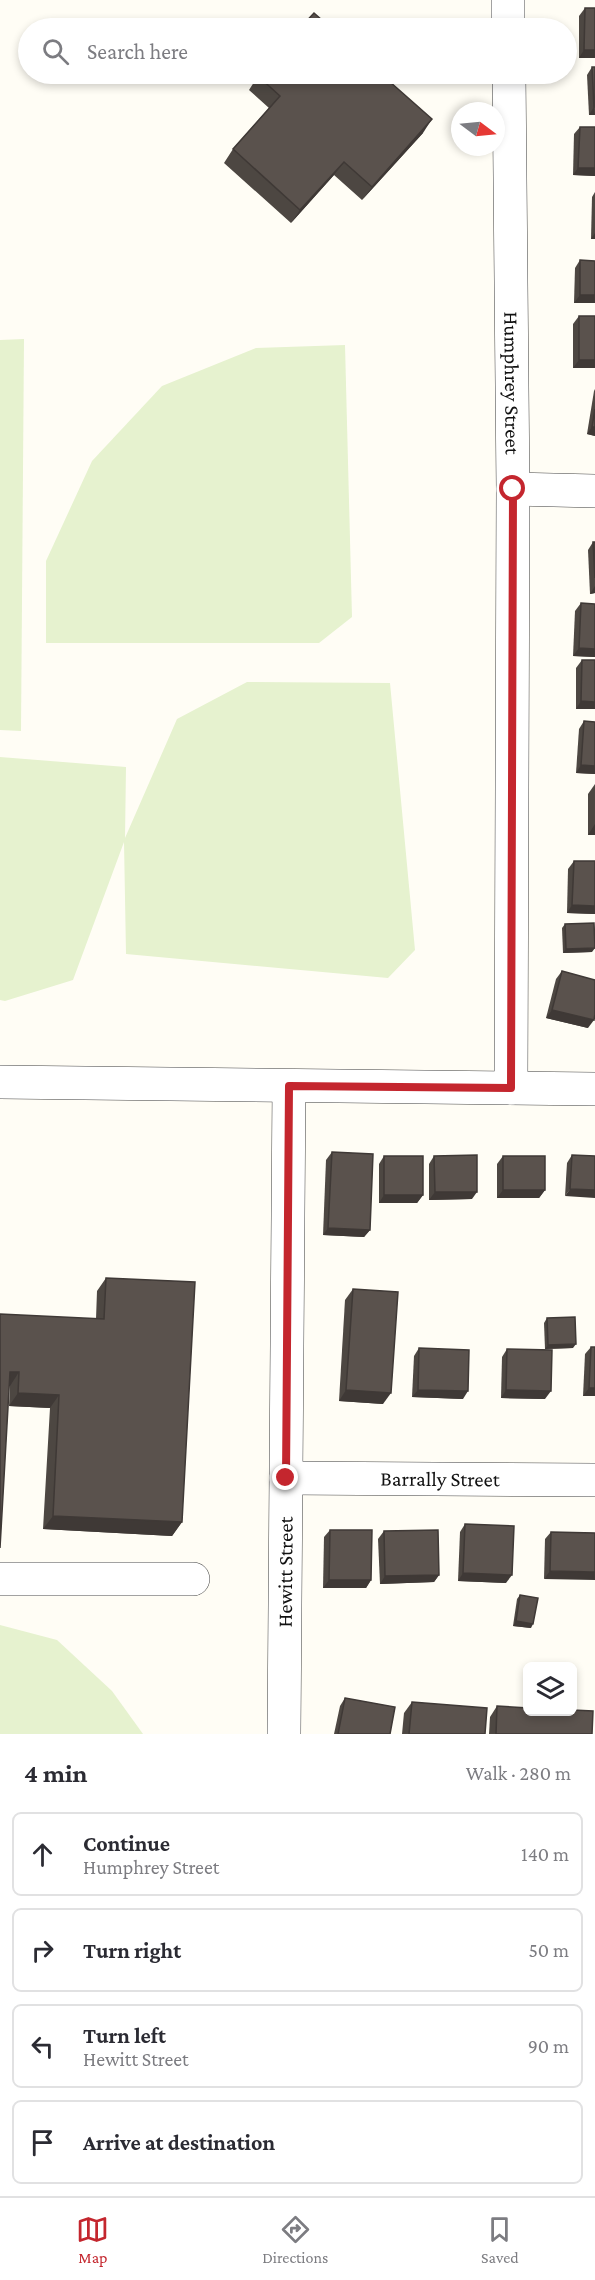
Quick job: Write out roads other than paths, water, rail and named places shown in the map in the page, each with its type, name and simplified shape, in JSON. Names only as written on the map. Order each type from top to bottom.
[{"type":"street","points":[[508,0],[508,18]]},
{"type":"street","name":"Humphrey Street","points":[[508,84],[513,489],[511,1088]]},
{"type":"street","points":[[513,489],[595,491]]},
{"type":"street","points":[[0,1082],[595,1089]]},
{"type":"street","name":"Hewitt Street","points":[[284,1734],[289,1086]]},
{"type":"street","name":"Barrally Street","points":[[286,1478],[595,1480]]},
{"type":"street","points":[[0,1579],[193,1579]]}]
